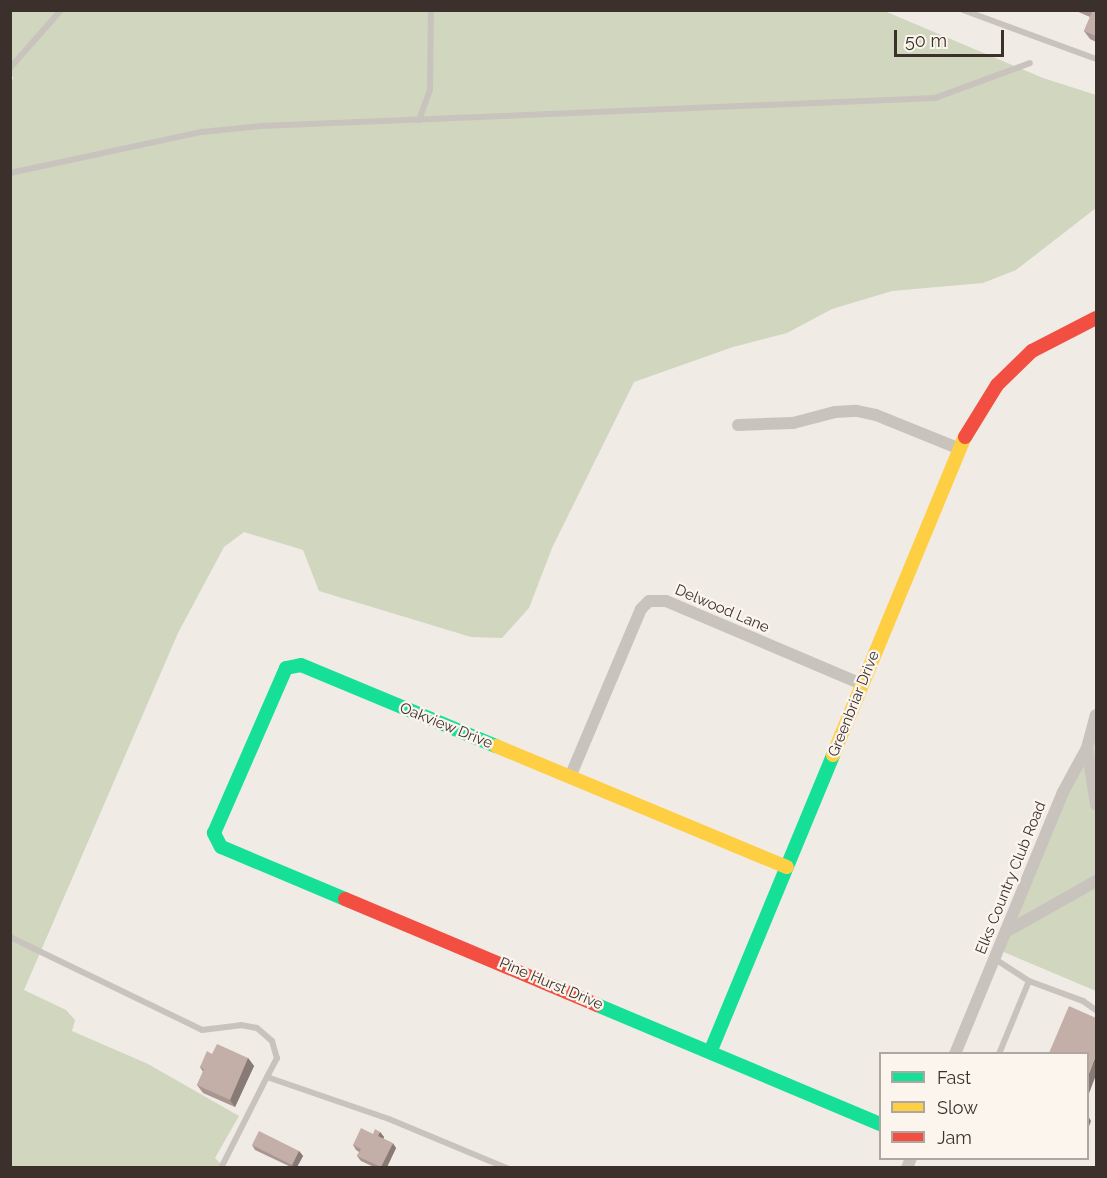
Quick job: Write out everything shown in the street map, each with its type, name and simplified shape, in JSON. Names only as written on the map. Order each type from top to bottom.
[{"type":"street","name":"Greenbriar Drive","points":[[711,1050],[960,449],[984,404],[1015,367],[1042,344],[1096,318]]},
{"type":"street","points":[[738,425],[793,423],[835,412],[857,411],[876,415],[960,449]]},
{"type":"street","name":"Delwood Lane","points":[[570,777],[641,609],[649,601],[666,601],[862,684]]},
{"type":"street","name":"Oakview Drive","points":[[221,847],[215,829],[279,678],[293,665],[787,867]]},
{"type":"street","name":"Elks Country Club Road","points":[[955,1052],[1009,930],[1063,792],[1087,748],[1096,715]]},
{"type":"street","points":[[1087,748],[1096,804]]},
{"type":"street","name":"Pine Hurst Drive","points":[[221,847],[711,1050],[879,1124]]},
{"type":"street","points":[[1009,930],[1096,881]]},
{"type":"lane","points":[[10,68],[61,10]]},
{"type":"lane","points":[[419,120],[430,90],[431,10]]},
{"type":"lane","points":[[963,10],[1096,59]]},
{"type":"lane","points":[[10,173],[202,132],[419,120],[935,98],[1030,63]]},
{"type":"lane","points":[[10,937],[202,1030],[241,1024],[256,1028],[272,1041],[276,1058],[221,1167]]},
{"type":"lane","points":[[995,959],[1029,981],[1083,1000],[1096,1010]]},
{"type":"lane","points":[[999,1052],[1029,981]]},
{"type":"lane","points":[[267,1077],[389,1119],[507,1167]]},
{"type":"green space","points":[[882,10],[1043,78],[1096,95],[1096,208],[1016,270],[983,283],[892,291],[832,309],[787,333],[733,347],[634,382],[552,548],[529,608],[502,638],[471,637],[319,591],[303,550],[244,532],[224,547],[178,633],[24,990],[66,1010],[75,1020],[72,1031],[148,1064],[239,1116],[215,1158],[224,1167],[11,1167],[10,82],[14,78],[11,76],[11,11]]},
{"type":"green space","points":[[1096,728],[1096,991],[999,950]]},
{"type":"building","points":[[1088,10],[1096,10],[1096,36],[1084,31],[1092,12]]},
{"type":"building","points":[[1069,1006],[1096,1018],[1096,1055],[1089,1073],[1089,1052],[1049,1052]]},
{"type":"building","points":[[217,1044],[248,1058],[230,1100],[197,1085],[204,1069],[200,1067],[207,1051],[212,1054]]},
{"type":"building","points":[[361,1128],[373,1134],[375,1129],[380,1132],[378,1136],[393,1143],[381,1167],[357,1156],[361,1149],[353,1145]]},
{"type":"building","points":[[259,1131],[299,1151],[292,1165],[252,1145]]},
{"type":"traffic: fast","points":[[345,899],[221,847],[214,833],[286,668],[301,665],[496,746]]},
{"type":"traffic: fast","points":[[711,1050],[833,755]]},
{"type":"traffic: fast","points":[[597,1005],[879,1124]]},
{"type":"traffic: slow","points":[[833,755],[965,437]]},
{"type":"traffic: slow","points":[[496,746],[787,867]]},
{"type":"traffic: jam","points":[[965,437],[997,385],[1032,351],[1096,318]]},
{"type":"traffic: jam","points":[[345,899],[597,1005]]}]
